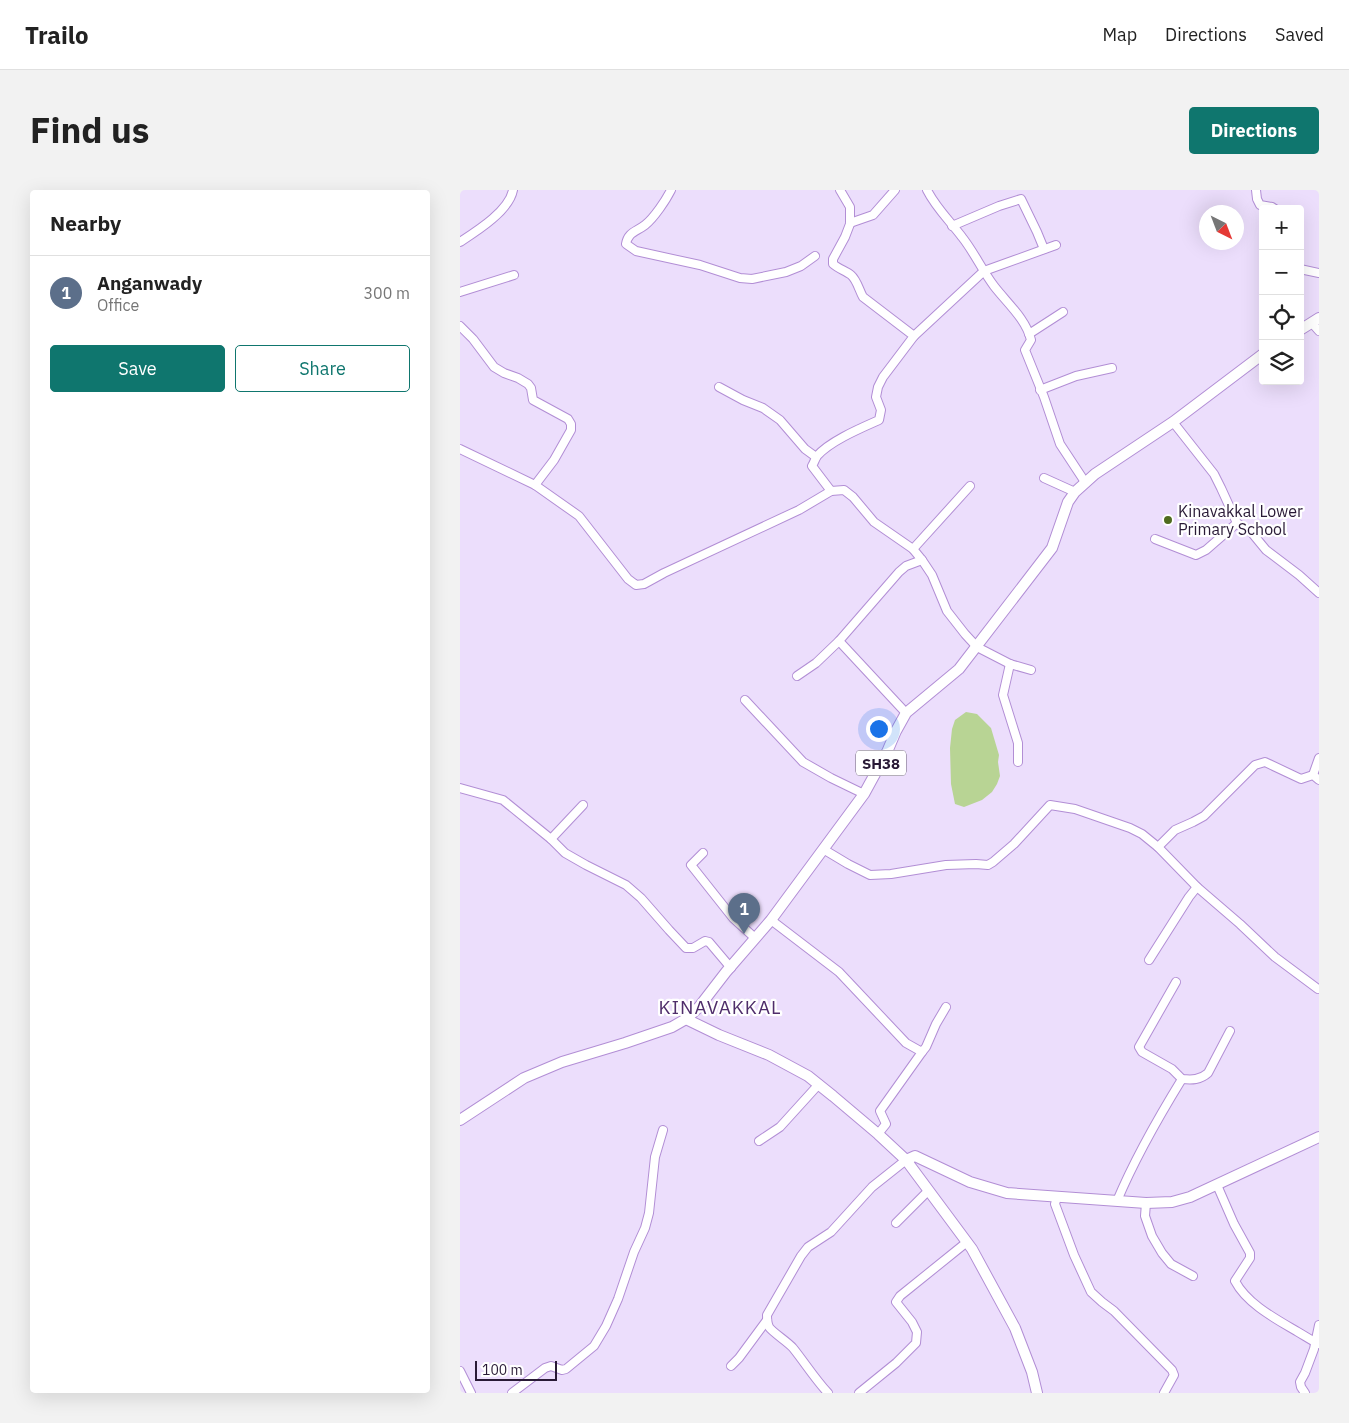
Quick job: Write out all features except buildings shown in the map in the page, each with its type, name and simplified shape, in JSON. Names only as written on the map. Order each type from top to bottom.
[{"type":"main road","points":[[1304,327],[1315,320]]},
{"type":"main road","name":"SH38","points":[[460,1120],[524,1078],[562,1062],[672,1027],[686,1019],[699,1007],[770,920],[864,794],[906,713],[959,669],[1052,548],[1068,502],[1075,492],[1085,482],[1173,422],[1259,357]]},
{"type":"main road","points":[[686,1019],[719,1035],[769,1055],[808,1076],[878,1134],[906,1160],[972,1249],[1015,1328],[1032,1372],[1037,1393]]},
{"type":"main road","points":[[906,1160],[916,1156],[970,1182],[1007,1193],[1146,1203],[1172,1202],[1217,1186],[1319,1137]]},
{"type":"street","points":[[460,242],[502,210],[513,190]]},
{"type":"street","points":[[671,190],[665,201],[645,225],[632,232],[627,238],[626,244],[636,251],[700,265],[740,278],[752,279],[786,272],[801,266],[815,256]]},
{"type":"street","points":[[840,190],[850,207],[850,223],[833,259],[833,264],[850,274],[863,297],[914,336]]},
{"type":"street","points":[[850,223],[872,215],[895,190]]},
{"type":"street","points":[[927,190],[933,202],[963,238],[984,271],[1025,323],[1030,340],[1024,350],[1060,444],[1085,482]]},
{"type":"street","points":[[1256,190],[1260,205]]},
{"type":"street","points":[[952,226],[1021,199],[1044,249]]},
{"type":"street","points":[[831,491],[812,466],[816,457],[827,446],[878,420],[881,410],[876,397],[878,387],[883,377],[914,336],[984,271],[1056,245]]},
{"type":"street","points":[[1304,270],[1319,273]]},
{"type":"street","points":[[460,292],[514,275]]},
{"type":"street","points":[[1029,334],[1063,312]]},
{"type":"street","points":[[1315,320],[1319,331]]},
{"type":"street","points":[[460,326],[494,367],[528,384],[531,388],[533,400],[568,419],[571,424],[571,430],[567,439],[535,485]]},
{"type":"street","points":[[1040,390],[1076,376],[1112,368]]},
{"type":"street","points":[[719,387],[763,408],[780,420],[805,450],[816,457]]},
{"type":"street","points":[[1173,422],[1214,474],[1237,523],[1252,533],[1266,550],[1319,593]]},
{"type":"street","points":[[460,449],[535,485],[579,516],[628,579],[636,585],[644,584],[791,514],[831,491],[844,490],[874,522],[913,549],[932,576],[947,611],[977,647],[1010,664],[1030,670]]},
{"type":"street","points":[[1044,478],[1075,492]]},
{"type":"street","points":[[913,549],[970,486]]},
{"type":"street","points":[[1155,540],[1196,555],[1206,550],[1237,523]]},
{"type":"street","points":[[797,676],[816,663],[839,640],[899,572],[906,566],[922,560]]},
{"type":"street","points":[[839,640],[906,713]]},
{"type":"street","points":[[1010,664],[1004,695],[1018,743],[1018,762]]},
{"type":"street","points":[[745,700],[804,762],[864,794]]},
{"type":"street","points":[[1158,847],[1175,830],[1204,816],[1255,765],[1265,762],[1301,779],[1316,777],[1319,758]]},
{"type":"street","points":[[460,788],[503,800],[551,839],[564,853],[626,885],[641,898],[686,948],[693,948],[705,941],[709,942],[730,968]]},
{"type":"street","points":[[551,839],[583,805]]},
{"type":"street","points":[[823,849],[870,875],[891,874],[946,865],[988,865],[1014,844],[1050,805],[1075,809],[1142,834],[1274,957],[1319,989]]},
{"type":"street","points":[[703,853],[691,865],[733,918],[755,938]]},
{"type":"street","points":[[1149,960],[1188,897],[1197,887]]},
{"type":"street","points":[[770,920],[839,972],[906,1043],[922,1052]]},
{"type":"street","points":[[1176,982],[1139,1047],[1142,1052],[1172,1069],[1182,1079],[1196,1080],[1208,1073],[1230,1031]]},
{"type":"street","points":[[878,1134],[886,1124],[879,1114],[922,1052],[946,1007]]},
{"type":"street","points":[[1117,1201],[1128,1175],[1154,1126],[1182,1079]]},
{"type":"street","points":[[759,1141],[780,1127],[819,1084]]},
{"type":"street","points":[[512,1393],[545,1368],[551,1366],[562,1370],[566,1369],[594,1346],[606,1326],[645,1228],[649,1214],[655,1157],[662,1130]]},
{"type":"street","points":[[731,1366],[767,1320],[767,1316],[808,1246],[831,1232],[872,1187],[906,1160]]},
{"type":"street","points":[[1217,1186],[1234,1224],[1250,1253],[1250,1258],[1235,1280],[1238,1286],[1254,1304],[1317,1343]]},
{"type":"street","points":[[896,1224],[928,1191]]},
{"type":"street","points":[[1057,1198],[1055,1204],[1074,1255],[1091,1292],[1118,1315],[1172,1370],[1174,1375],[1164,1393]]},
{"type":"street","points":[[1146,1203],[1145,1216],[1152,1236],[1162,1253],[1171,1264],[1193,1276]]},
{"type":"street","points":[[859,1393],[916,1344],[917,1332],[912,1322],[896,1302],[900,1296],[967,1242]]},
{"type":"street","points":[[767,1320],[770,1329],[780,1335],[793,1348],[828,1393]]},
{"type":"street","points":[[1305,1393],[1300,1382],[1317,1343],[1319,1325]]},
{"type":"street","points":[[460,1371],[470,1393]]},
{"type":"green space","points":[[966,712],[977,714],[991,728],[999,755],[1000,776],[992,792],[982,800],[964,807],[955,804],[951,784],[950,748],[955,720]]},
{"type":"place","name":"Kinavakkal Lower Primary School","points":[[1168,520]]},
{"type":"place","name":"Anganwady","points":[[744,934]]},
{"type":"district","name":"KINAVAKKAL","points":[[720,1007]]}]
